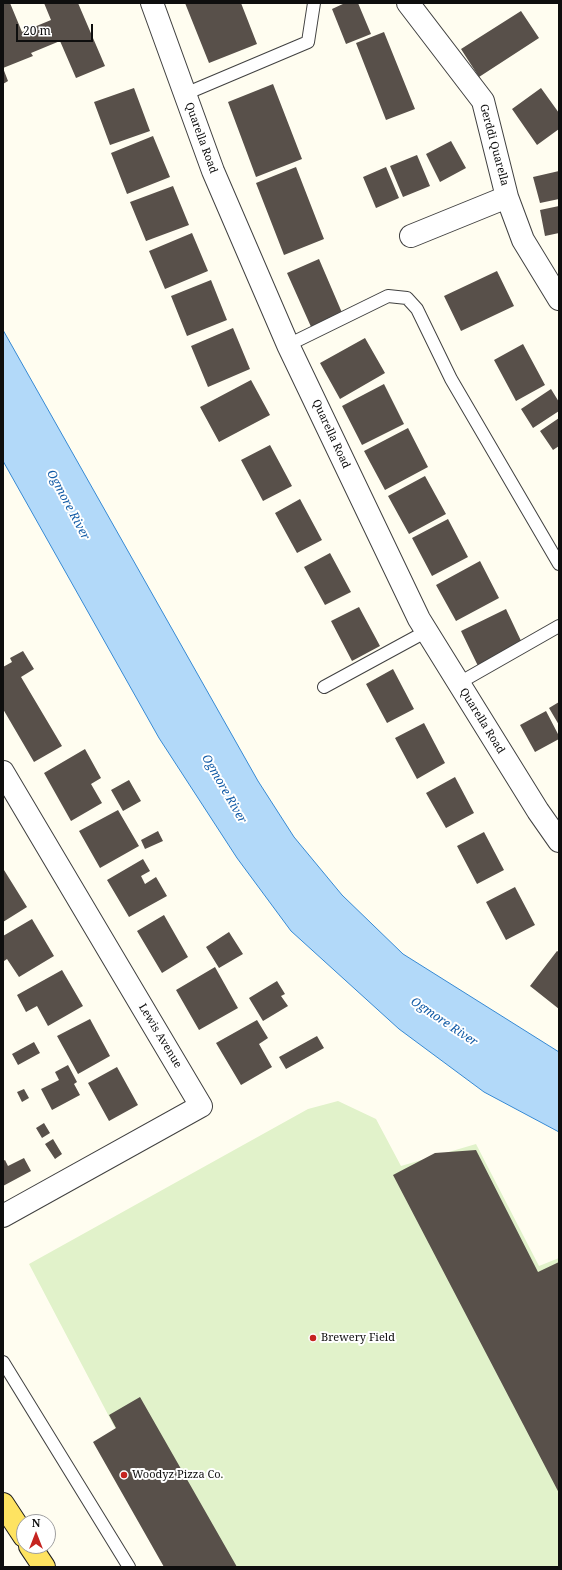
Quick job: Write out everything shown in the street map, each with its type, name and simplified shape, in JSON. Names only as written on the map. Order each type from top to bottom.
[{"type":"main road","points":[[3,1504],[16,1524]]},
{"type":"main road","points":[[35,1554],[44,1567]]},
{"type":"street","name":"Quarella Road","points":[[152,3],[213,171],[288,345],[415,612],[538,811],[559,841]]},
{"type":"street","name":"Gerddi Quarella","points":[[408,3],[483,101],[507,197],[523,240],[559,299]]},
{"type":"street","points":[[410,236],[507,197]]},
{"type":"street","name":"Lewis Avenue","points":[[3,772],[201,1106],[3,1216]]},
{"type":"lane","points":[[185,94],[308,42],[314,3]]},
{"type":"lane","points":[[288,345],[388,296],[407,298],[417,309],[451,379],[559,564]]},
{"type":"lane","points":[[458,683],[559,626]]},
{"type":"lane","points":[[324,687],[426,631]]},
{"type":"lane","points":[[3,1362],[129,1567]]},
{"type":"green space","name":"Brewery Field","points":[[338,1101],[376,1119],[401,1166],[476,1144],[539,1266],[559,1258],[559,1567],[188,1567],[29,1264],[308,1109]]},
{"type":"water","name":"Ogmore River","points":[[3,330],[258,781],[294,837],[342,895],[403,954],[559,1052],[559,1132],[484,1092],[399,1029],[291,931],[237,858],[159,738],[3,461]]},
{"type":"building","points":[[3,3],[10,3],[22,32],[51,20],[44,3],[78,3],[105,66],[76,78],[60,41],[31,53],[33,56],[3,68]]},
{"type":"building","points":[[185,3],[241,3],[257,44],[209,63]]},
{"type":"building","points":[[345,3],[358,3],[371,34],[346,44],[332,9]]},
{"type":"building","points":[[521,11],[539,38],[479,77],[461,49]]},
{"type":"building","points":[[384,32],[415,109],[386,120],[356,43]]},
{"type":"building","points":[[3,68],[8,81],[3,84]]},
{"type":"building","points":[[273,84],[302,159],[256,177],[228,102]]},
{"type":"building","points":[[134,88],[150,131],[110,145],[94,102]]},
{"type":"building","points":[[541,88],[559,113],[559,129],[537,145],[512,109]]},
{"type":"building","points":[[153,136],[170,177],[127,194],[111,153]]},
{"type":"building","points":[[451,141],[466,168],[440,182],[426,154]]},
{"type":"building","points":[[417,155],[430,186],[403,197],[390,166]]},
{"type":"building","points":[[296,167],[324,239],[284,255],[256,183]]},
{"type":"building","points":[[386,167],[399,198],[376,208],[363,177]]},
{"type":"building","points":[[559,171],[559,199],[540,203],[533,177]]},
{"type":"building","points":[[173,186],[189,225],[146,241],[130,202]]},
{"type":"building","points":[[559,206],[559,233],[545,236],[540,210]]},
{"type":"building","points":[[192,233],[208,271],[165,289],[149,251]]},
{"type":"building","points":[[319,259],[343,315],[312,329],[287,273]]},
{"type":"building","points":[[497,271],[514,306],[461,331],[444,296]]},
{"type":"building","points":[[211,280],[227,320],[187,336],[171,296]]},
{"type":"building","points":[[233,328],[250,369],[208,387],[191,346]]},
{"type":"building","points":[[365,338],[385,373],[340,399],[320,363]]},
{"type":"building","points":[[523,344],[545,385],[516,401],[494,360]]},
{"type":"building","points":[[251,380],[270,415],[219,442],[200,407]]},
{"type":"building","points":[[384,384],[404,424],[362,445],[342,406]]},
{"type":"building","points":[[551,389],[559,402],[559,411],[533,428],[521,409]]},
{"type":"building","points":[[559,418],[559,446],[553,450],[540,431]]},
{"type":"building","points":[[408,428],[428,467],[385,490],[364,451]]},
{"type":"building","points":[[270,445],[292,486],[263,501],[241,460]]},
{"type":"building","points":[[425,476],[446,514],[409,534],[388,496]]},
{"type":"building","points":[[300,499],[322,540],[297,553],[275,513]]},
{"type":"building","points":[[448,519],[468,557],[432,576],[412,538]]},
{"type":"building","points":[[330,553],[351,592],[325,605],[304,567]]},
{"type":"building","points":[[480,561],[499,598],[456,621],[436,585]]},
{"type":"building","points":[[359,607],[380,646],[352,661],[331,621]]},
{"type":"building","points":[[506,609],[523,645],[478,666],[461,631]]},
{"type":"building","points":[[23,651],[34,669],[21,677],[62,746],[34,762],[3,709],[3,667],[12,662],[10,658]]},
{"type":"building","points":[[393,669],[414,709],[387,723],[366,684]]},
{"type":"building","points":[[559,702],[559,725],[549,708]]},
{"type":"building","points":[[546,711],[559,736],[559,739],[535,752],[520,725]]},
{"type":"building","points":[[424,723],[445,763],[417,779],[395,738]]},
{"type":"building","points":[[85,749],[101,778],[91,784],[102,803],[71,821],[44,773]]},
{"type":"building","points":[[455,777],[474,813],[446,828],[426,793]]},
{"type":"building","points":[[129,780],[141,801],[123,811],[111,790]]},
{"type":"building","points":[[118,810],[139,846],[100,868],[79,831]]},
{"type":"building","points":[[158,831],[163,841],[145,849],[141,840]]},
{"type":"building","points":[[484,832],[504,870],[477,884],[457,846]]},
{"type":"building","points":[[143,859],[150,871],[141,876],[145,884],[156,877],[167,896],[129,917],[107,880]]},
{"type":"building","points":[[3,870],[27,907],[3,922]]},
{"type":"building","points":[[515,887],[535,925],[506,940],[486,902]]},
{"type":"building","points":[[164,915],[188,957],[162,973],[137,931]]},
{"type":"building","points":[[32,919],[54,956],[19,977],[7,959],[4,961],[3,959],[3,936]]},
{"type":"building","points":[[229,932],[243,954],[219,968],[206,947]]},
{"type":"building","points":[[557,951],[559,952],[559,1009],[530,986]]},
{"type":"building","points":[[215,967],[238,1008],[199,1030],[176,990]]},
{"type":"building","points":[[62,970],[83,1006],[48,1026],[37,1006],[26,1012],[17,995]]},
{"type":"building","points":[[277,981],[285,994],[281,996],[288,1006],[263,1021],[249,998]]},
{"type":"building","points":[[90,1019],[110,1056],[78,1074],[57,1036]]},
{"type":"building","points":[[257,1020],[268,1038],[259,1044],[272,1067],[241,1085],[216,1043]]},
{"type":"building","points":[[317,1036],[324,1048],[286,1069],[279,1057]]},
{"type":"building","points":[[34,1042],[40,1053],[18,1065],[12,1054]]},
{"type":"building","points":[[68,1065],[77,1082],[74,1084],[80,1095],[52,1110],[41,1089],[59,1080],[55,1072]]},
{"type":"building","points":[[117,1067],[138,1105],[109,1121],[88,1083]]},
{"type":"building","points":[[24,1089],[29,1098],[22,1102],[17,1092]]},
{"type":"building","points":[[44,1123],[50,1133],[42,1138],[36,1128]]},
{"type":"building","points":[[53,1139],[62,1154],[55,1159],[45,1144]]},
{"type":"building","points":[[476,1150],[538,1272],[559,1262],[559,1493],[393,1175],[435,1153]]},
{"type":"building","points":[[24,1158],[31,1171],[3,1186],[3,1161],[5,1160],[8,1166]]},
{"type":"building","points":[[140,1397],[237,1567],[164,1567],[93,1442],[116,1428],[109,1415]]},
{"type":"place","name":"Brewery Field","points":[[313,1338]]},
{"type":"place","name":"Woodyz Pizza Co.","points":[[124,1475]]}]
